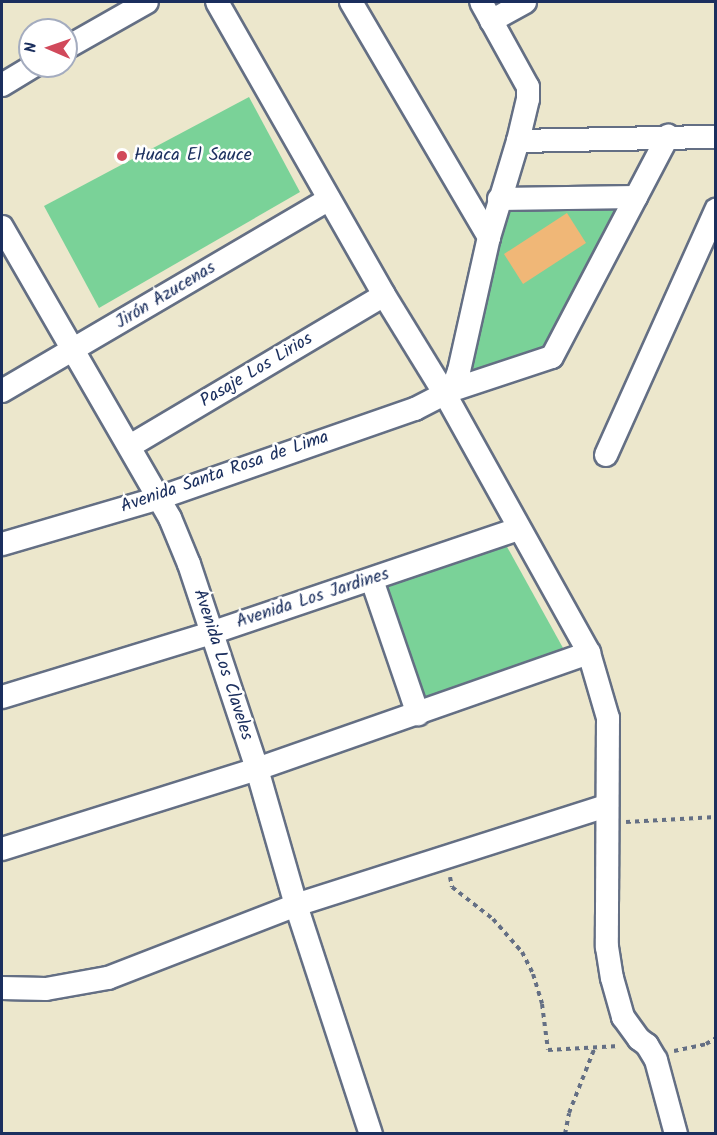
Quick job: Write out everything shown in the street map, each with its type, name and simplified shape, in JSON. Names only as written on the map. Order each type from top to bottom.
[{"type":"street","points":[[78,41],[147,2]]},
{"type":"street","points":[[217,2],[384,295],[448,392],[519,529],[589,653],[608,718],[607,947],[612,978],[622,1017],[650,1050],[676,1134]]},
{"type":"street","points":[[351,2],[489,237]]},
{"type":"street","points":[[448,392],[459,371],[489,237],[528,99],[528,87],[486,11],[525,2]]},
{"type":"street","points":[[2,84],[18,75]]},
{"type":"street","points":[[518,141],[551,143],[668,136],[716,137]]},
{"type":"street","name":"Avenida Santa Rosa de Lima","points":[[2,544],[159,498],[415,409],[448,392],[552,357],[668,136]]},
{"type":"street","points":[[499,199],[636,197]]},
{"type":"street","name":"Jirón Azucenas","points":[[2,391],[329,199]]},
{"type":"street","points":[[606,455],[716,210]]},
{"type":"street","name":"Avenida Los Claveles","points":[[3,233],[75,350],[130,446],[159,498],[189,564],[257,769],[296,905],[371,1134]]},
{"type":"street","name":"Pasaje Los Lirios","points":[[130,446],[384,295]]},
{"type":"street","name":"Avenida Los Jardines","points":[[2,697],[212,633],[519,529]]},
{"type":"street","points":[[372,580],[418,714]]},
{"type":"street","points":[[2,849],[257,769],[589,653]]},
{"type":"street","points":[[2,988],[46,988],[108,978],[296,905],[446,857],[607,814]]},
{"type":"path","points":[[607,814],[716,817]]},
{"type":"path","points":[[446,857],[452,887],[493,920],[522,951],[543,1004],[548,1050],[595,1047],[650,1050],[706,1044],[716,1038]]},
{"type":"path","points":[[565,1134],[569,1113],[595,1047]]},
{"type":"green space","points":[[249,97],[300,192],[99,308],[44,206]]},
{"type":"green space","points":[[507,202],[627,203],[549,352],[466,374]]},
{"type":"green space","points":[[506,545],[568,657],[422,704],[383,585]]},
{"type":"building","points":[[567,213],[586,243],[523,284],[504,254]]},
{"type":"place","name":"Huaca El Sauce","points":[[122,156]]}]
